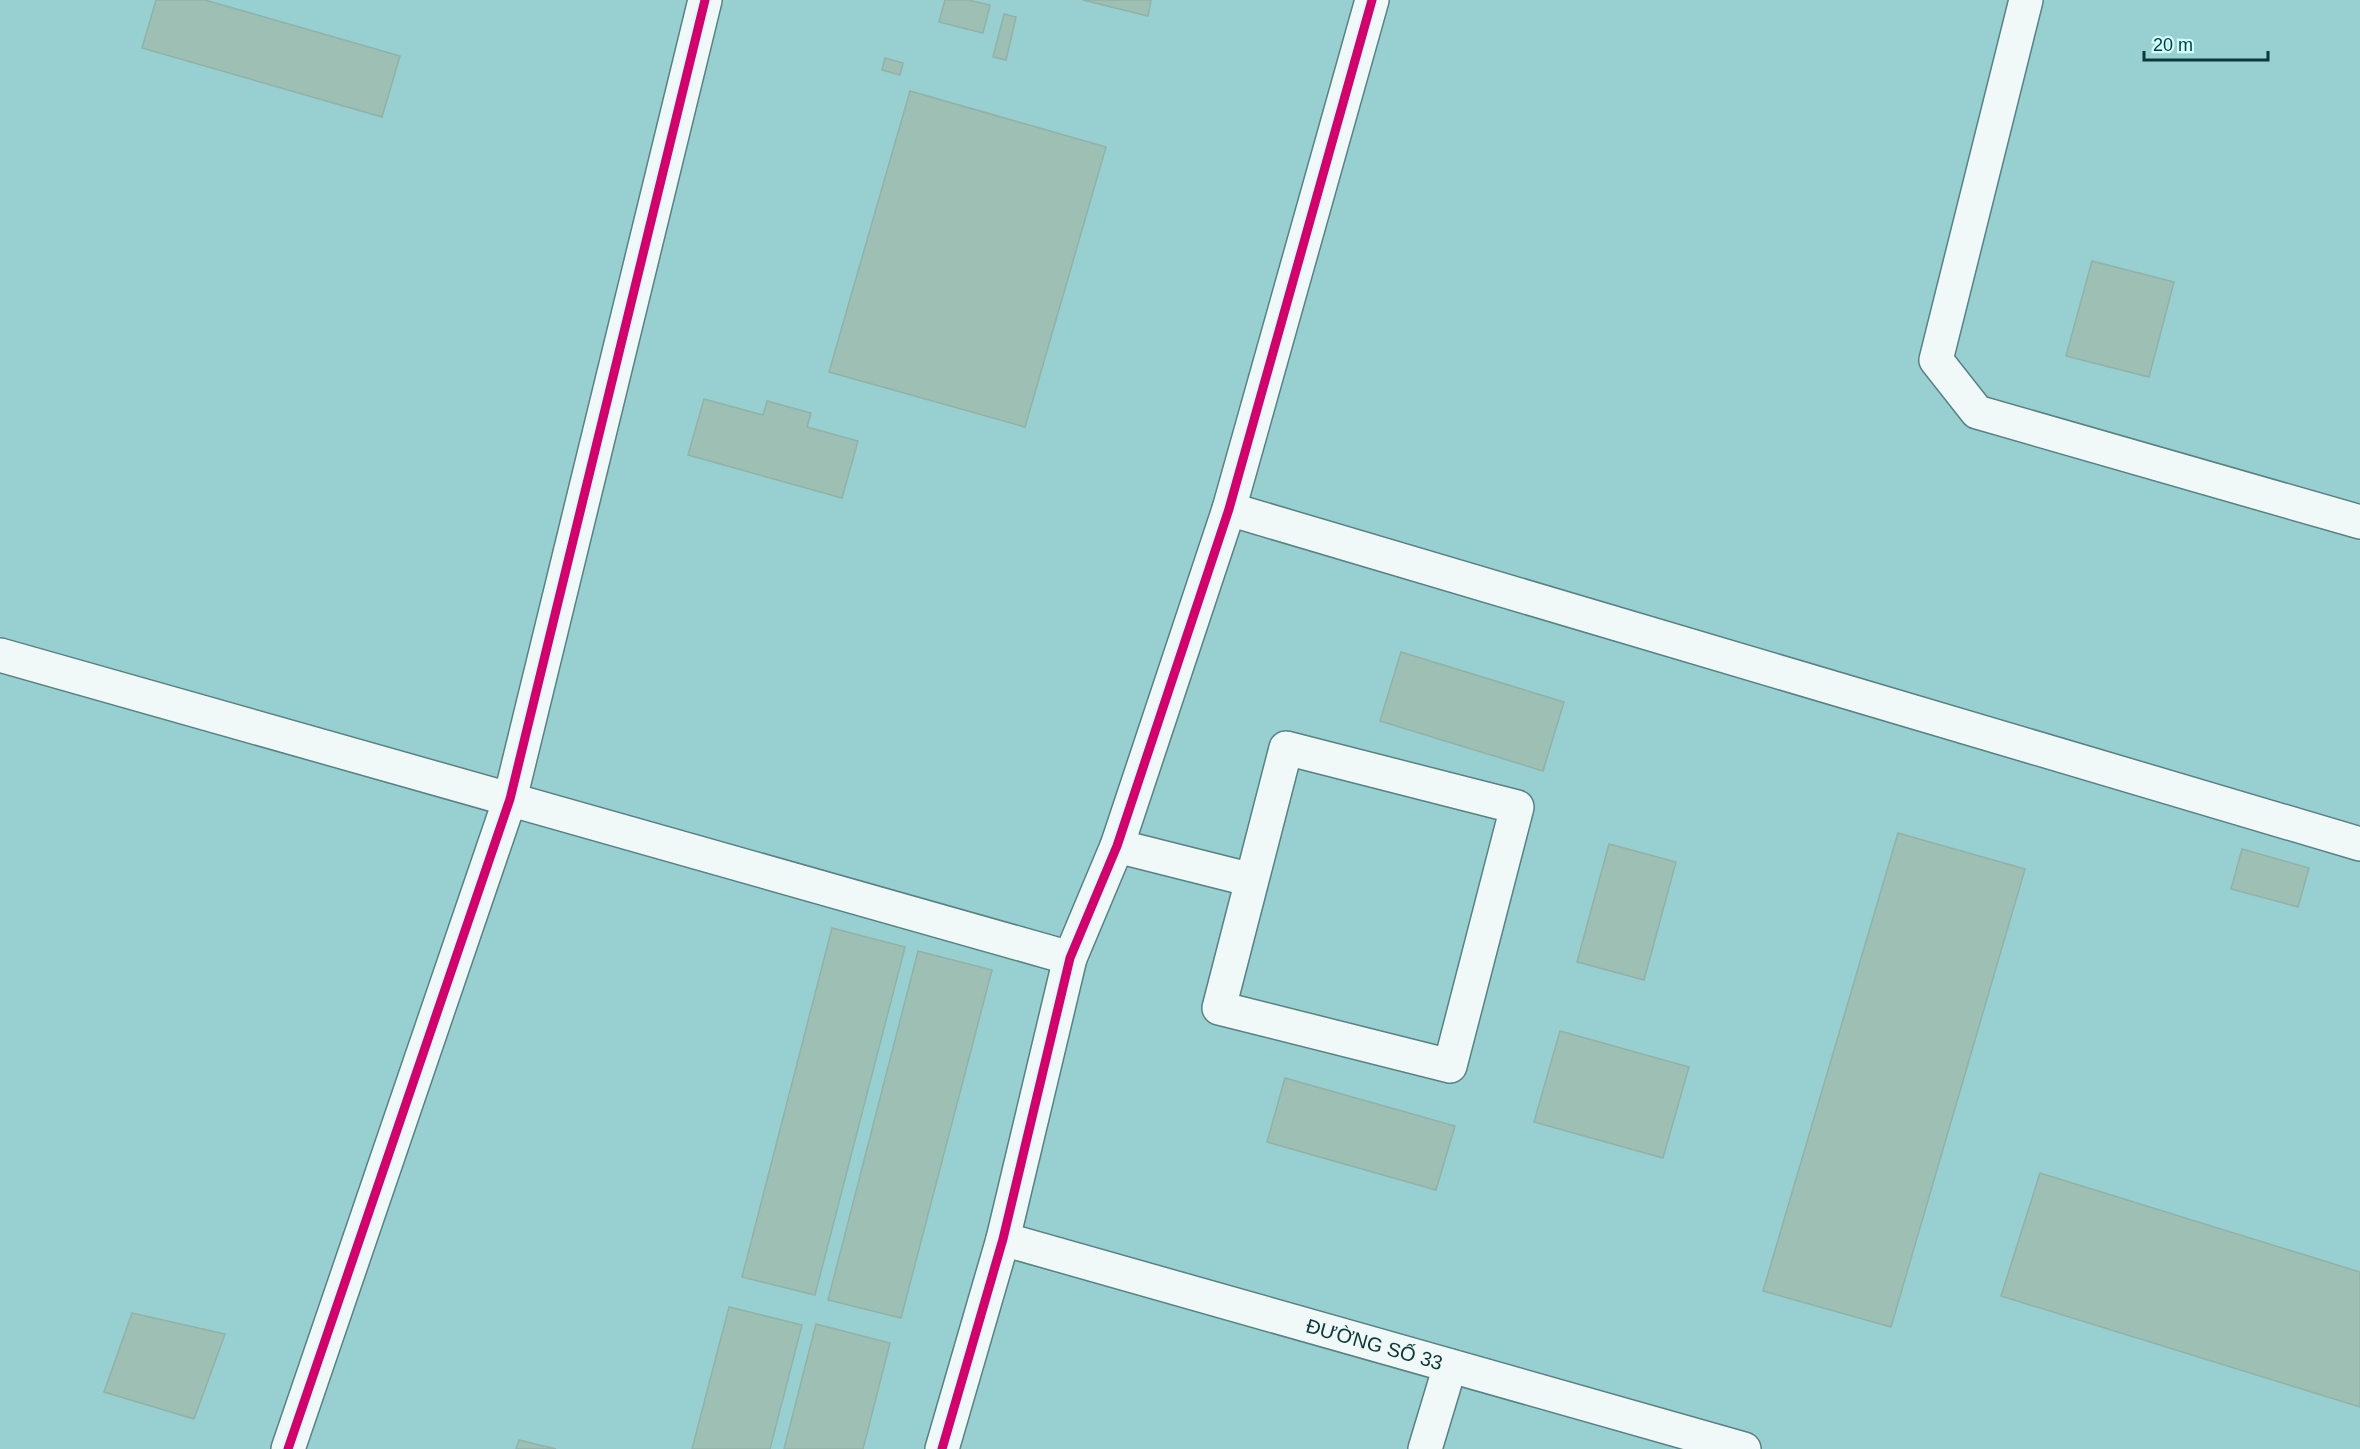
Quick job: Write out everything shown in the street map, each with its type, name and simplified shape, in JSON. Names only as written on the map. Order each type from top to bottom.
[{"type":"street","points":[[288,1449],[510,799],[705,0]]},
{"type":"street","points":[[942,1449],[1003,1239],[1070,958],[1116,846],[1229,509],[1372,0]]},
{"type":"street","points":[[2026,0],[1936,360],[1977,412],[2360,522]]},
{"type":"street","points":[[1229,509],[2360,844]]},
{"type":"street","points":[[0,655],[1070,958]]},
{"type":"street","points":[[1286,748],[1517,807],[1450,1066],[1219,1008],[1252,880],[1286,748]]},
{"type":"street","points":[[1116,846],[1252,880]]},
{"type":"street","name":"ĐƯỜNG SỐ 33","points":[[1003,1239],[1744,1449]]},
{"type":"street","points":[[1425,1449],[1450,1366]]},
{"type":"building","points":[[156,0],[205,0],[400,56],[382,117],[142,48]]},
{"type":"building","points":[[945,0],[968,0],[990,5],[983,33],[939,22]]},
{"type":"building","points":[[1083,0],[1151,0],[1148,16]]},
{"type":"building","points":[[1004,14],[1016,17],[1006,60],[993,57]]},
{"type":"building","points":[[885,58],[903,63],[900,75],[882,70]]},
{"type":"building","points":[[910,91],[1106,147],[1025,427],[829,372]]},
{"type":"building","points":[[2092,261],[2174,282],[2149,377],[2066,356]]},
{"type":"building","points":[[704,399],[763,415],[767,401],[811,413],[807,427],[858,441],[842,498],[688,455]]},
{"type":"building","points":[[1401,652],[1564,702],[1543,771],[1380,721]]},
{"type":"building","points":[[1898,833],[2025,869],[1891,1327],[1763,1291]]},
{"type":"building","points":[[1609,844],[1676,862],[1644,980],[1577,962]]},
{"type":"building","points":[[2242,849],[2309,868],[2298,907],[2231,889]]},
{"type":"building","points":[[832,928],[905,947],[815,1295],[742,1277]]},
{"type":"building","points":[[918,951],[992,970],[901,1318],[828,1300]]},
{"type":"building","points":[[1560,1031],[1689,1067],[1663,1158],[1534,1122]]},
{"type":"building","points":[[1285,1078],[1455,1126],[1436,1190],[1267,1142]]},
{"type":"building","points":[[2040,1173],[2360,1272],[2360,1407],[2001,1296]]},
{"type":"building","points":[[729,1307],[802,1325],[770,1449],[692,1449]]},
{"type":"building","points":[[132,1313],[225,1334],[194,1419],[104,1392]]},
{"type":"building","points":[[816,1324],[890,1343],[863,1449],[784,1449]]},
{"type":"building","points":[[519,1440],[556,1449],[516,1449]]},
{"type":"cycle path","points":[[288,1449],[510,799],[705,0]]},
{"type":"cycle path","points":[[942,1449],[1003,1239],[1070,958],[1117,846],[1229,509],[1372,0]]}]
